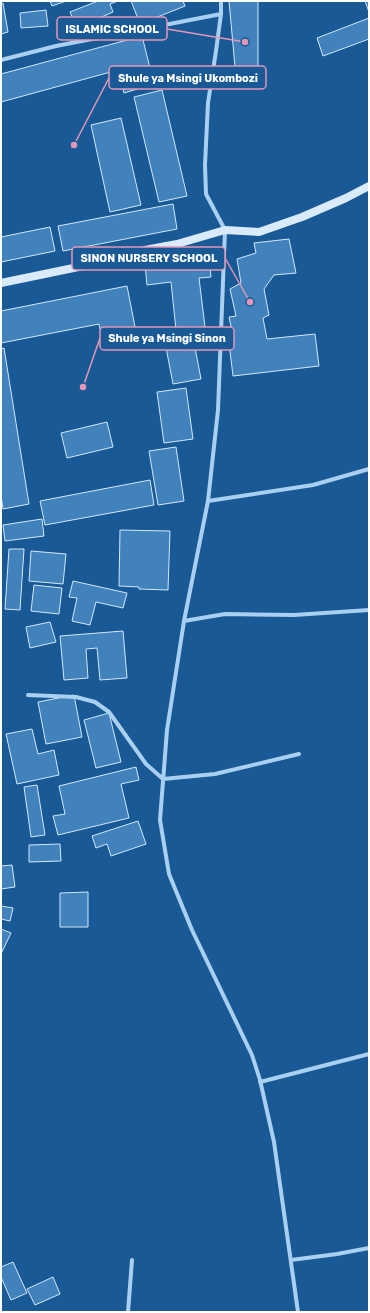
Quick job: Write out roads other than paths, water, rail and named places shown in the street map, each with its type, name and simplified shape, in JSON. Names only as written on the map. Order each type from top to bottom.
[{"type":"street","points":[[221,1],[221,14],[208,103],[205,165],[206,194],[225,230],[218,410],[208,501],[184,621],[167,730],[160,820],[169,874],[192,930],[252,1055],[260,1082],[274,1142],[292,1260],[298,1312]]},
{"type":"street","points":[[1,60],[56,46],[221,14]]},
{"type":"street","points":[[1,282],[88,265],[145,250],[177,244],[225,230],[259,232],[302,217],[346,198],[369,186]]},
{"type":"street","points":[[208,501],[313,485],[369,469]]},
{"type":"street","points":[[184,621],[225,614],[294,615],[369,610]]},
{"type":"street","points":[[28,695],[76,697],[95,702],[109,712],[146,764],[163,779],[215,774],[299,754]]},
{"type":"street","points":[[260,1082],[369,1054]]},
{"type":"street","points":[[292,1260],[369,1248]]},
{"type":"street","points":[[128,1312],[132,1260]]},
{"type":"place","name":"ISLAMIC SCHOOL","points":[[245,42]]},
{"type":"place","name":"Shule ya Msingi Ukombozi","points":[[74,145]]},
{"type":"place","name":"SINON NURSERY SCHOOL","points":[[250,302]]},
{"type":"place","name":"Shule ya Msingi Sinon","points":[[83,387]]}]
